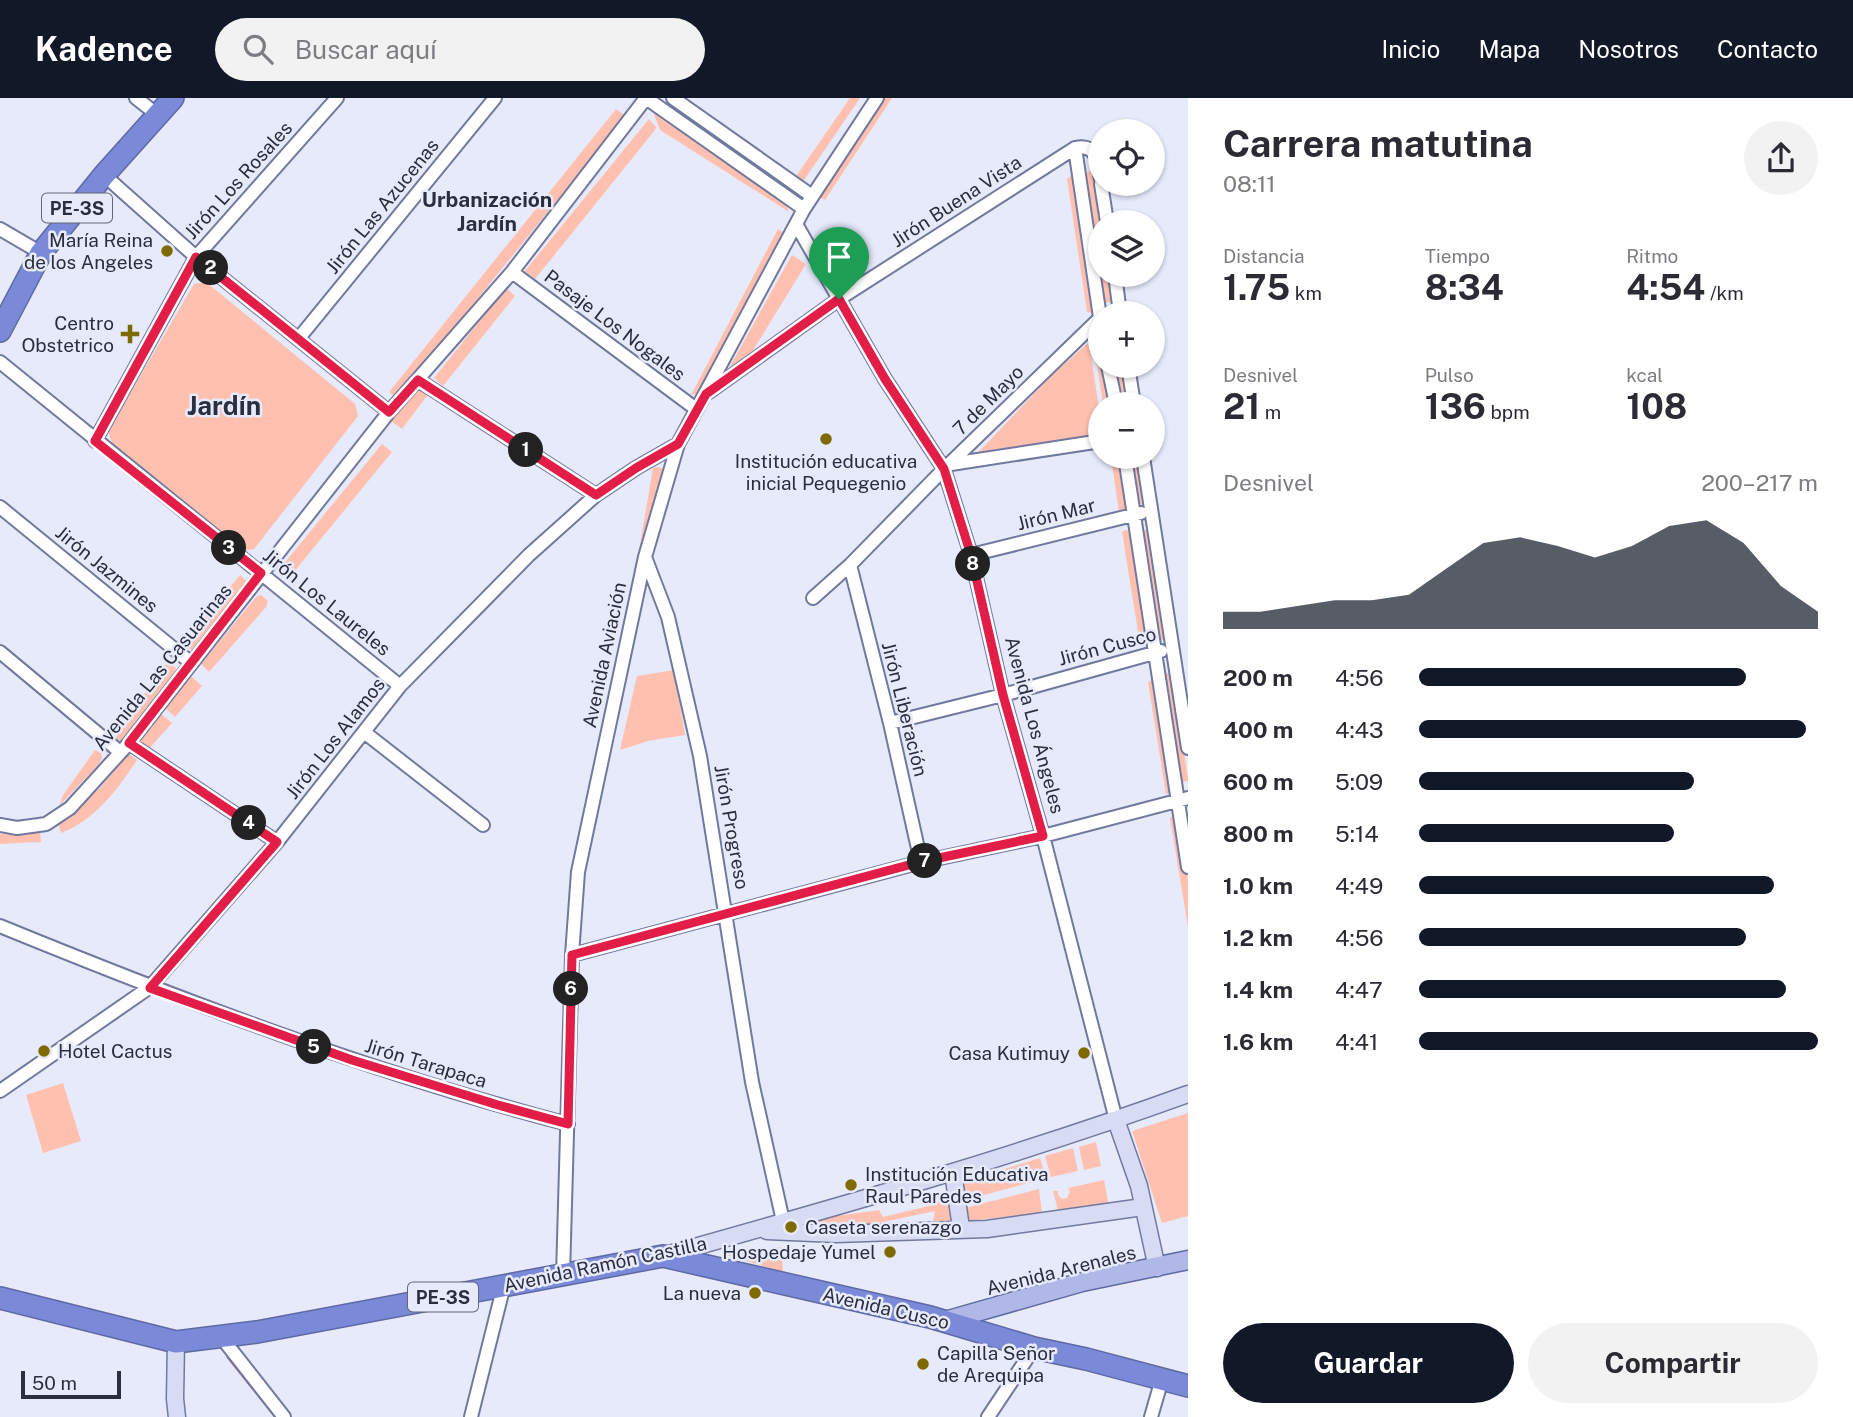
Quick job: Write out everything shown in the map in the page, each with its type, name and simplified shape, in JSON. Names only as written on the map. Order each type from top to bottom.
[{"type":"highway","name":"PE-3S","points":[[0,331],[41,253],[104,175],[173,98]]},
{"type":"highway","name":"Avenida Ramón Castilla","points":[[0,1298],[176,1342],[222,1338],[663,1256]]},
{"type":"highway","name":"Avenida Cusco","points":[[663,1256],[945,1321],[1034,1348],[1188,1386]]},
{"type":"main road","name":"Avenida Arenales","points":[[945,1321],[1082,1282],[1188,1260]]},
{"type":"street","points":[[136,98],[159,116]]},
{"type":"street","name":"Jirón Los Rosales","points":[[95,441],[196,257],[337,98]]},
{"type":"street","name":"Jirón Las Azucenas","points":[[299,338],[495,98]]},
{"type":"street","points":[[646,98],[804,209]]},
{"type":"street","name":"Avenida Las Casuarinas","points":[[0,825],[17,828],[46,824],[70,808],[125,747],[389,412],[512,272],[646,98]]},
{"type":"street","points":[[673,98],[812,196]]},
{"type":"street","name":"Avenida Aviación","points":[[563,1276],[572,955],[578,872],[645,556],[678,444],[804,209],[877,98]]},
{"type":"street","points":[[1088,148],[1083,146],[1074,148],[1097,301]]},
{"type":"street","name":"Jirón Buena Vista","points":[[706,394],[839,299],[1074,148]]},
{"type":"street","points":[[104,175],[196,257],[389,412]]},
{"type":"street","name":"Avenida Los Ángeles","points":[[796,224],[885,379],[947,467],[971,555],[1003,695],[1043,836],[1116,1120],[1139,1186],[1157,1268]]},
{"type":"street","points":[[0,229],[41,253]]},
{"type":"street","name":"Pasaje Los Nogales","points":[[512,272],[696,409]]},
{"type":"street","name":"7 de Mayo","points":[[813,598],[850,565],[1088,331]]},
{"type":"street","name":"Jirón Los Laureles","points":[[0,362],[400,686]]},
{"type":"street","points":[[418,380],[596,495]]},
{"type":"street","points":[[947,467],[1088,443]]},
{"type":"street","name":"Jirón Los Alamos","points":[[0,1091],[150,988],[277,842],[400,686],[529,555],[596,495],[678,444]]},
{"type":"street","points":[[1127,469],[1155,652],[1183,799],[1188,867]]},
{"type":"street","points":[[1145,469],[1188,748]]},
{"type":"street","name":"Jirón Jazmines","points":[[0,507],[190,662]]},
{"type":"street","name":"Jirón Mar","points":[[971,555],[1151,511]]},
{"type":"street","name":"Jirón Progreso","points":[[645,556],[668,617],[694,731],[727,913],[752,1082],[785,1226]]},
{"type":"street","name":"Jirón Liberación","points":[[850,565],[890,723],[920,862]]},
{"type":"street","name":"Jirón Cusco","points":[[890,723],[1171,649]]},
{"type":"street","points":[[0,652],[125,747],[277,842]]},
{"type":"street","points":[[364,732],[483,825]]},
{"type":"street","points":[[572,955],[920,862],[1043,836],[1183,799]]},
{"type":"street","name":"Jirón Tarapaca","points":[[0,926],[150,988],[352,1060],[568,1124]]},
{"type":"street","points":[[785,1226],[1116,1120],[1188,1094]]},
{"type":"street","points":[[953,1172],[961,1228]]},
{"type":"street","name":"Avenida Ramón Castilla","points":[[663,1256],[757,1230],[785,1226],[836,1234],[987,1228],[1143,1206]]},
{"type":"street","points":[[471,1417],[504,1285]]},
{"type":"street","points":[[222,1338],[284,1417]]},
{"type":"street","points":[[176,1342],[174,1399],[177,1417]]},
{"type":"street","points":[[988,1417],[1034,1348]]},
{"type":"street","points":[[1151,1417],[1163,1379]]},
{"type":"shaded area","points":[[850,98],[860,98],[798,189],[790,185]]},
{"type":"shaded area","points":[[882,98],[892,98],[825,200],[818,196]]},
{"type":"shaded area","points":[[675,108],[785,182],[783,185],[673,111]]},
{"type":"shaded area","points":[[616,109],[625,116],[397,399],[389,392]]},
{"type":"shaded area","points":[[653,112],[785,201],[789,212],[660,130]]},
{"type":"shaded area","points":[[649,119],[656,127],[655,130],[535,279],[525,271]]},
{"type":"shaded area","points":[[1074,176],[1088,258],[1088,287],[1093,287],[1095,301],[1088,301],[1088,312],[1087,312],[1067,179]]},
{"type":"shaded area","points":[[1089,196],[1098,196],[1101,210],[1091,210]]},
{"type":"shaded area","points":[[778,229],[786,234],[698,394],[691,395]]},
{"type":"shaded area","points":[[792,255],[806,264],[749,357],[724,377]]},
{"type":"shaded area","points":[[206,282],[355,404],[358,416],[254,549],[243,551],[112,443],[108,431],[194,284]]},
{"type":"shaded area","points":[[1103,287],[1112,287],[1114,301],[1105,301]]},
{"type":"shaded area","points":[[506,288],[515,296],[443,386],[434,378]]},
{"type":"shaded area","points":[[1088,343],[1088,378],[1094,378],[1097,392],[1088,392],[1088,439],[969,462],[1053,374]]},
{"type":"shaded area","points":[[1099,378],[1109,378],[1111,392],[1101,392]]},
{"type":"shaded area","points":[[1117,378],[1127,378],[1129,392],[1119,392]]},
{"type":"shaded area","points":[[417,384],[429,393],[402,429],[391,421]]},
{"type":"shaded area","points":[[382,444],[392,452],[288,579],[278,571]]},
{"type":"shaded area","points":[[653,468],[663,469],[663,476],[637,563]]},
{"type":"shaded area","points":[[1113,469],[1120,469],[1127,510],[1119,512]]},
{"type":"shaded area","points":[[1130,469],[1140,469],[1145,503],[1138,505]]},
{"type":"shaded area","points":[[1130,531],[1147,643],[1144,645],[1140,644],[1122,532]]},
{"type":"shaded area","points":[[1142,531],[1150,531],[1166,639],[1159,641]]},
{"type":"shaded area","points":[[240,575],[246,585],[192,650],[188,648],[186,641]]},
{"type":"shaded area","points":[[261,595],[268,601],[266,607],[209,672],[201,664],[256,597]]},
{"type":"shaded area","points":[[170,663],[176,668],[173,678],[121,740],[116,740],[130,714],[166,664]]},
{"type":"shaded area","points":[[674,670],[685,735],[648,741],[620,750],[637,676]]},
{"type":"shaded area","points":[[1164,674],[1172,675],[1188,781],[1179,782]]},
{"type":"shaded area","points":[[191,676],[202,686],[175,717],[164,707]]},
{"type":"shaded area","points":[[1154,679],[1173,793],[1166,794],[1148,682]]},
{"type":"shaded area","points":[[161,714],[172,723],[147,751],[137,742]]},
{"type":"shaded area","points":[[95,750],[101,753],[99,764],[59,806],[63,795]]},
{"type":"shaded area","points":[[129,754],[137,760],[113,793],[84,821],[61,833],[59,825],[100,788]]},
{"type":"shaded area","points":[[1177,816],[1188,881],[1188,927],[1170,818]]},
{"type":"shaded area","points":[[40,832],[41,842],[0,844],[0,834]]},
{"type":"shaded area","points":[[63,1083],[81,1141],[43,1153],[26,1095]]},
{"type":"shaded area","points":[[1188,1113],[1188,1216],[1162,1223],[1132,1131]]},
{"type":"shaded area","points":[[1096,1142],[1101,1166],[1084,1170],[1079,1147]]},
{"type":"shaded area","points":[[1073,1148],[1078,1171],[1051,1177],[1045,1156]]},
{"type":"shaded area","points":[[1040,1158],[1046,1178],[966,1200],[962,1182]]},
{"type":"shaded area","points":[[1104,1180],[1109,1207],[1059,1214],[1053,1191],[1058,1191],[1062,1199],[1067,1198],[1070,1192],[1068,1188]]},
{"type":"shaded area","points":[[948,1188],[952,1226],[932,1226],[935,1211],[851,1229],[794,1231],[793,1222],[879,1210],[883,1217],[937,1204]]},
{"type":"shaded area","points":[[1039,1189],[1042,1213],[968,1221],[965,1208]]},
{"type":"shaded area","points":[[781,1247],[783,1272],[726,1255]]},
{"type":"waterway","points":[[229,1357],[276,1416]]},
{"type":"place","name":"María Reina de los Angeles","points":[[167,251]]},
{"type":"place","name":"Centro Obstetrico","points":[[130,334]]},
{"type":"place","name":"Institución educativa inicial Pequegenio","points":[[826,439]]},
{"type":"place","name":"Hotel Cactus","points":[[44,1051]]},
{"type":"place","name":"Casa Kutimuy","points":[[1084,1053]]},
{"type":"place","name":"Institución Educativa Raul Paredes","points":[[851,1185]]},
{"type":"place","name":"Caseta serenazgo","points":[[791,1227]]},
{"type":"place","name":"Hospedaje Yumel","points":[[890,1252]]},
{"type":"place","name":"La nueva","points":[[755,1293]]},
{"type":"place","name":"Capilla Señor de Arequipa","points":[[923,1364]]},
{"type":"district","name":"Urbanización Jardín","points":[[487,211]]},
{"type":"district","name":"Jardín","points":[[224,405]]},
{"type":"route","points":[[196,257],[389,412],[418,380],[596,495],[678,444],[706,394],[839,299],[904,410],[944,469],[971,555],[1003,695],[1043,836],[920,862],[572,955],[568,1124],[352,1060],[150,988],[277,842],[129,743],[261,573],[95,441],[196,257]]}]
